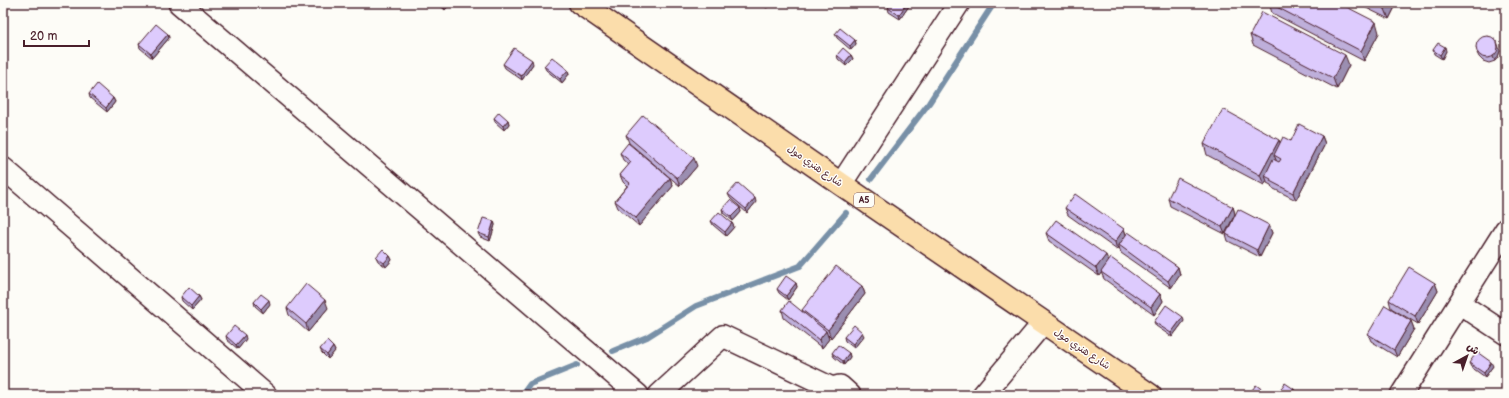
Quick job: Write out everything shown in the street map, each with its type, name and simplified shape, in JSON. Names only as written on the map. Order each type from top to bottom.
[{"type":"highway","name":"شارع هنري مول","points":[[580,3],[1043,323],[1150,395]]},
{"type":"street","points":[[179,3],[638,395]]},
{"type":"street","points":[[841,184],[959,3]]},
{"type":"street","points":[[3,168],[266,395]]},
{"type":"street","points":[[1401,395],[1506,229]]},
{"type":"street","points":[[1459,303],[1506,334]]},
{"type":"street","points":[[983,395],[1043,323]]},
{"type":"street","points":[[659,395],[723,336],[832,388],[840,386],[850,395]]},
{"type":"building","points":[[892,3],[907,3],[899,15],[888,8]]},
{"type":"building","points":[[1269,3],[1339,3],[1376,22],[1361,51]]},
{"type":"building","points":[[1373,3],[1388,3],[1385,9]]},
{"type":"building","points":[[1262,12],[1345,55],[1333,78],[1250,35]]},
{"type":"building","points":[[156,24],[168,34],[151,54],[139,44]]},
{"type":"building","points":[[840,28],[855,40],[850,46],[835,34]]},
{"type":"building","points":[[1487,36],[1495,39],[1498,47],[1495,55],[1487,58],[1479,55],[1476,47],[1479,39]]},
{"type":"building","points":[[1438,43],[1445,47],[1440,55],[1433,50]]},
{"type":"building","points":[[514,48],[532,60],[521,76],[503,64]]},
{"type":"building","points":[[843,48],[851,55],[845,62],[837,55]]},
{"type":"building","points":[[552,57],[568,70],[560,79],[544,66]]},
{"type":"building","points":[[97,84],[113,98],[106,108],[89,94]]},
{"type":"building","points":[[1223,109],[1279,140],[1260,175],[1204,144]]},
{"type":"building","points":[[499,112],[508,120],[503,126],[494,118]]},
{"type":"building","points":[[643,115],[694,158],[677,178],[626,135]]},
{"type":"building","points":[[1299,124],[1322,136],[1293,193],[1270,181],[1271,179],[1265,176],[1273,159],[1279,162],[1281,159],[1274,155],[1283,137],[1291,141]]},
{"type":"building","points":[[628,143],[670,178],[636,218],[615,201],[630,183],[620,175],[631,162],[620,153]]},
{"type":"building","points":[[1178,178],[1233,207],[1222,227],[1168,198]]},
{"type":"building","points":[[738,183],[755,198],[746,209],[728,194]]},
{"type":"building","points":[[1075,194],[1124,229],[1115,242],[1065,208]]},
{"type":"building","points":[[730,200],[740,208],[731,217],[722,209]]},
{"type":"building","points":[[1238,209],[1269,225],[1257,250],[1226,234]]},
{"type":"building","points":[[719,212],[732,223],[725,232],[711,221]]},
{"type":"building","points":[[483,218],[494,221],[489,237],[478,233]]},
{"type":"building","points":[[1056,220],[1106,255],[1096,268],[1046,233]]},
{"type":"building","points":[[1128,232],[1178,267],[1168,281],[1119,245]]},
{"type":"building","points":[[383,249],[390,256],[384,263],[376,257]]},
{"type":"building","points":[[1111,258],[1160,294],[1151,307],[1101,272]]},
{"type":"building","points":[[836,266],[862,286],[828,330],[802,310]]},
{"type":"building","points":[[1409,267],[1435,283],[1415,316],[1389,300]]},
{"type":"building","points":[[786,276],[796,283],[786,296],[777,289]]},
{"type":"building","points":[[306,284],[325,300],[306,324],[287,308]]},
{"type":"building","points":[[189,287],[199,296],[191,306],[181,297]]},
{"type":"building","points":[[261,294],[269,300],[261,309],[254,302]]},
{"type":"building","points":[[789,301],[826,331],[819,340],[782,310]]},
{"type":"building","points":[[1166,305],[1183,317],[1171,333],[1154,322]]},
{"type":"building","points":[[1385,305],[1411,321],[1394,350],[1368,334]]},
{"type":"building","points":[[854,325],[862,332],[853,344],[844,337]]},
{"type":"building","points":[[234,326],[245,335],[236,345],[226,336]]},
{"type":"building","points":[[327,341],[333,347],[327,355],[320,349]]},
{"type":"building","points":[[838,345],[849,353],[843,361],[832,353]]},
{"type":"building","points":[[1477,352],[1491,362],[1484,373],[1469,363]]},
{"type":"building","points":[[1285,383],[1294,389],[1290,395],[1276,395]]},
{"type":"building","points":[[1256,385],[1270,395],[1248,395]]},
{"type":"building","points":[[812,391],[816,395],[809,395]]},
{"type":"waterway","points":[[871,179],[929,103],[994,3]]},
{"type":"waterway","points":[[613,351],[647,337],[696,306],[800,266],[846,213]]},
{"type":"waterway","points":[[522,395],[530,384],[577,365]]}]
